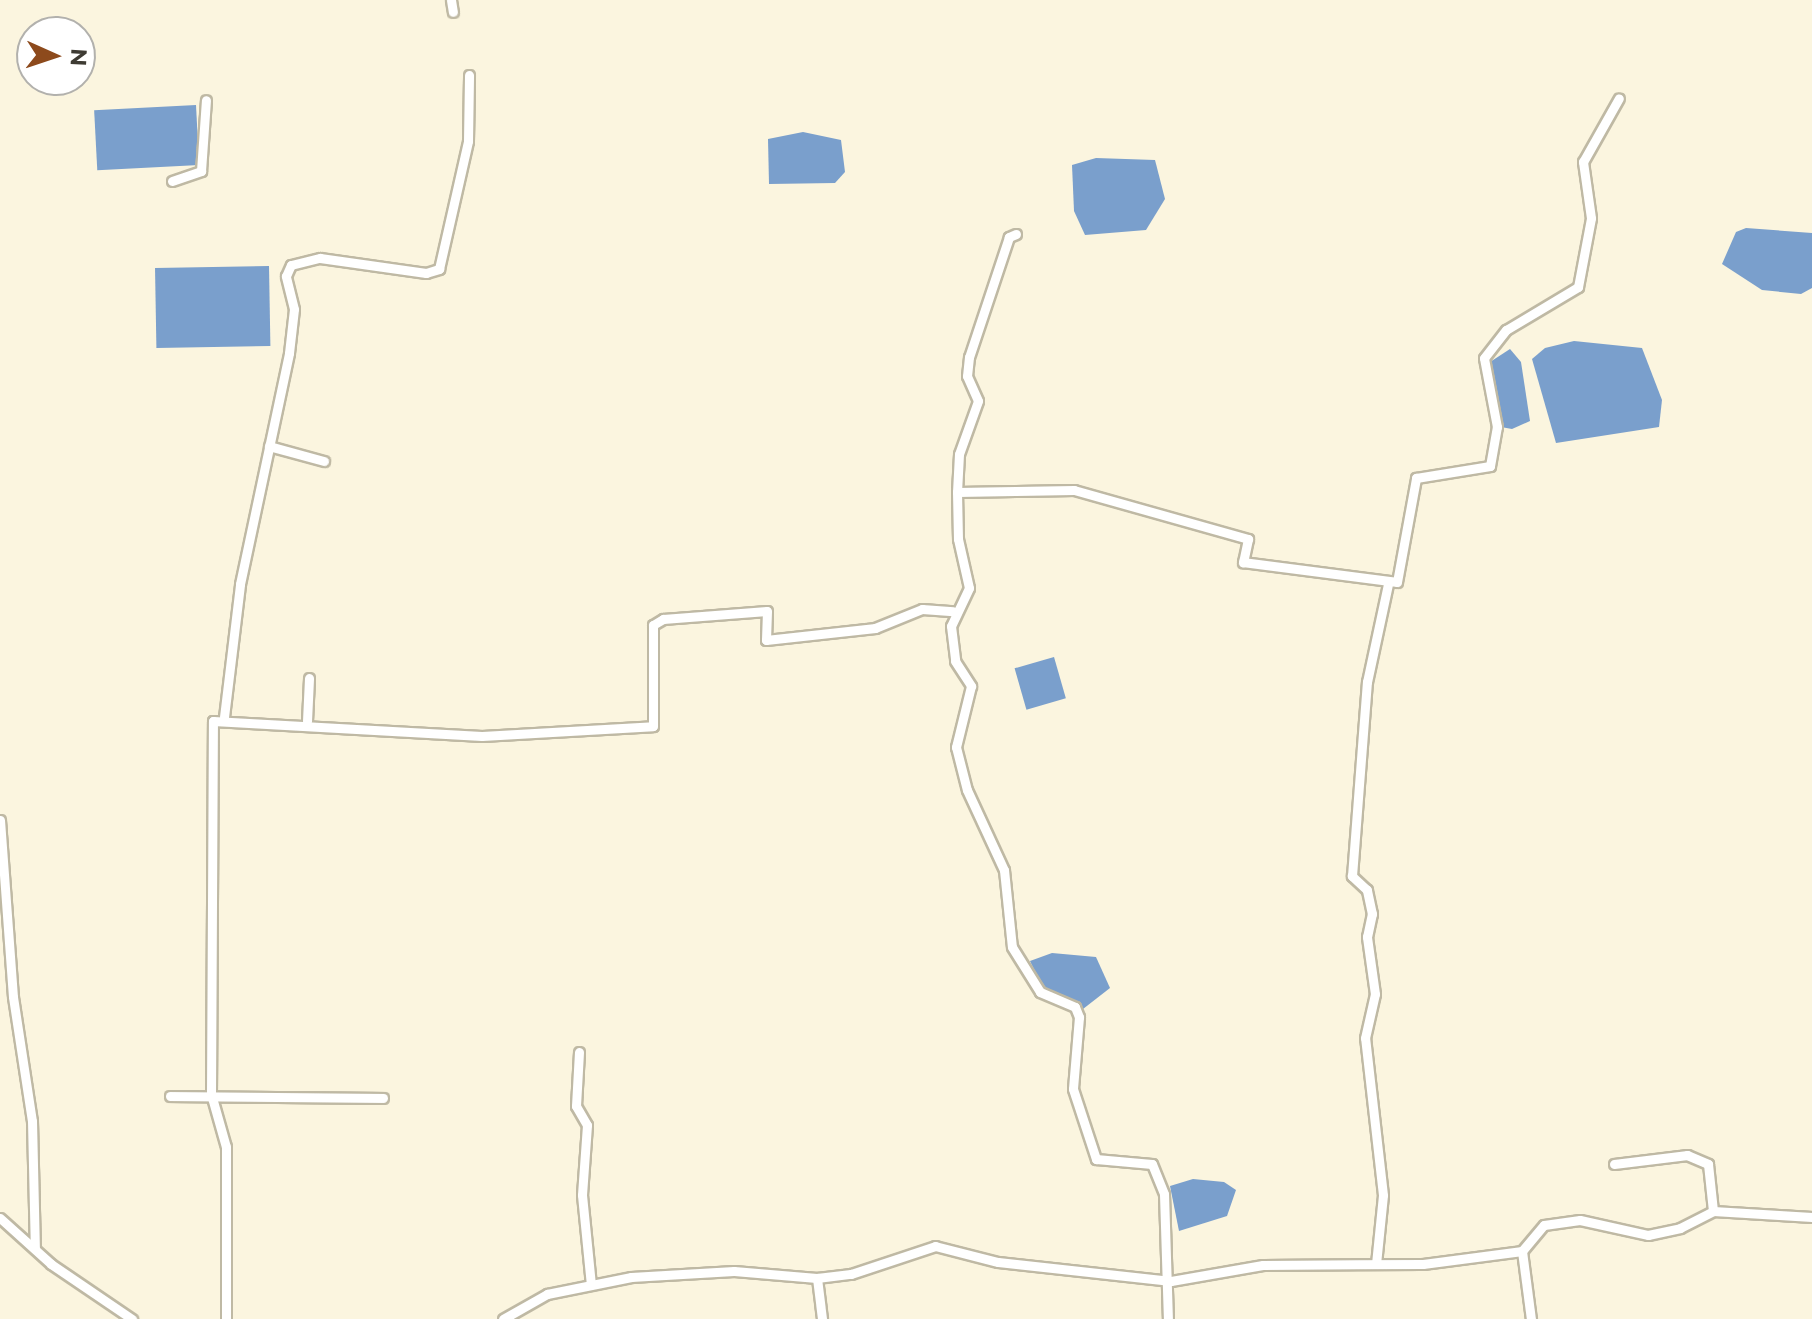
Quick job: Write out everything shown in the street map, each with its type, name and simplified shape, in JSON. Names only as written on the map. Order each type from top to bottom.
[{"type":"street","points":[[451,0],[453,12]]},
{"type":"street","points":[[224,717],[240,584],[291,339],[291,265],[320,258],[426,273],[439,269],[468,141],[469,75]]},
{"type":"street","points":[[957,492],[1074,490],[1248,539],[1243,562],[1388,584],[1401,579],[1416,478],[1490,466],[1497,427],[1484,358],[1506,330],[1578,287],[1591,218],[1583,162],[1619,98]]},
{"type":"street","points":[[172,181],[201,171],[207,156],[206,100]]},
{"type":"street","points":[[1016,234],[1009,237],[969,357],[967,376],[978,401],[959,454],[957,492],[958,539],[969,588],[953,611],[955,661],[971,686],[956,747],[967,790],[1004,870],[1009,939],[1040,992],[1075,1007],[1073,1089],[1096,1159],[1152,1164],[1164,1194],[1171,1281],[1168,1319]]},
{"type":"street","points":[[269,446],[324,461]]},
{"type":"street","points":[[1376,1264],[1383,1195],[1365,1038],[1375,994],[1367,937],[1372,914],[1367,890],[1352,876],[1367,682],[1388,584]]},
{"type":"street","points":[[226,1319],[226,1147],[211,1094],[213,721],[224,717],[307,721],[482,736],[653,726],[653,625],[663,619],[767,611],[766,640],[875,628],[922,609],[953,611]]},
{"type":"street","points":[[307,721],[309,678]]},
{"type":"street","points":[[0,820],[13,997],[35,1153],[35,1249]]},
{"type":"street","points":[[579,1052],[576,1106],[587,1125],[582,1195],[591,1285]]},
{"type":"street","points":[[170,1096],[383,1098]]},
{"type":"street","points":[[1614,1164],[1687,1155],[1708,1164],[1713,1211]]},
{"type":"street","points":[[503,1319],[547,1294],[591,1285],[701,1272],[817,1278],[851,1274],[935,1246],[998,1262],[1171,1281],[1263,1265],[1376,1264],[1522,1251],[1544,1225],[1604,1221],[1648,1235],[1680,1228],[1713,1211],[1812,1217]]},
{"type":"street","points":[[0,1218],[35,1249],[132,1319]]},
{"type":"street","points":[[1522,1251],[1531,1319]]},
{"type":"street","points":[[817,1278],[822,1319]]},
{"type":"water","points":[[196,105],[199,165],[97,170],[94,110]]},
{"type":"water","points":[[803,132],[841,140],[845,172],[835,183],[769,184],[768,139]]},
{"type":"water","points":[[1096,158],[1155,160],[1165,199],[1146,230],[1085,235],[1074,211],[1072,165]]},
{"type":"water","points":[[1746,228],[1812,233],[1812,288],[1801,294],[1762,290],[1722,264],[1736,232]]},
{"type":"water","points":[[269,266],[270,346],[156,348],[155,268]]},
{"type":"water","points":[[1574,341],[1642,348],[1662,400],[1659,427],[1556,443],[1532,359],[1545,348]]},
{"type":"water","points":[[1510,349],[1521,362],[1530,421],[1512,429],[1501,427],[1490,362]]},
{"type":"water","points":[[1054,657],[1066,698],[1026,710],[1015,668]]},
{"type":"water","points":[[1052,953],[1096,957],[1110,988],[1083,1009],[1043,989],[1030,961]]},
{"type":"water","points":[[1193,1179],[1224,1182],[1236,1190],[1227,1216],[1179,1231],[1170,1186]]}]
